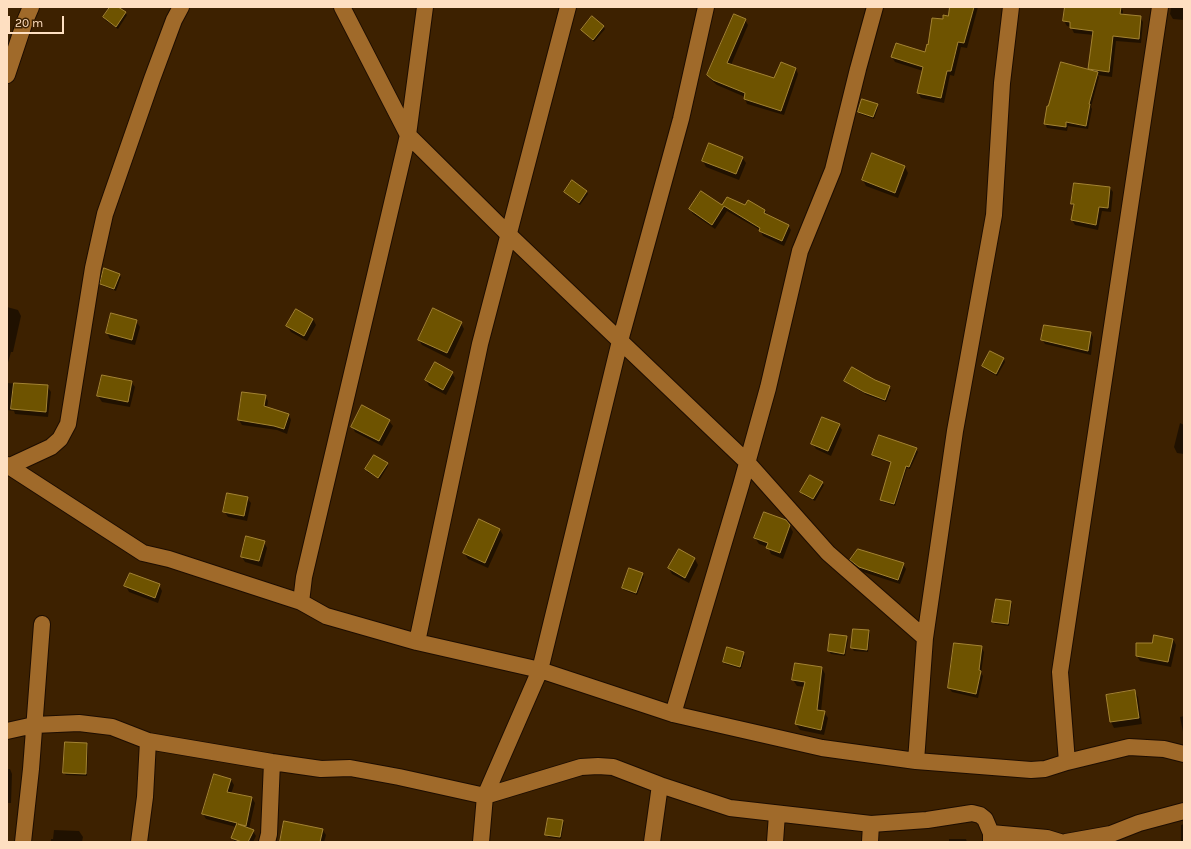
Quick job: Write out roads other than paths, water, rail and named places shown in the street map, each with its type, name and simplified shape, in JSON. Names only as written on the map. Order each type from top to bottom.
[{"type":"street","points":[[7,75],[25,20],[31,7]]},
{"type":"street","points":[[8,465],[51,446],[60,439],[68,424],[93,268],[105,214],[152,79],[174,20],[181,7]]},
{"type":"street","points":[[342,7],[408,135],[508,234],[747,462],[828,553],[925,638]]},
{"type":"street","points":[[301,602],[304,577],[408,135],[425,7]]},
{"type":"street","points":[[417,642],[480,344],[568,7]]},
{"type":"street","points":[[481,842],[485,796],[540,670],[620,341],[681,119],[706,7]]},
{"type":"street","points":[[673,714],[768,388],[800,251],[833,170],[858,69],[876,7]]},
{"type":"street","points":[[916,761],[925,638],[955,431],[994,215],[1002,83],[1010,7]]},
{"type":"street","points":[[1067,762],[1060,672],[1160,7]]},
{"type":"street","points":[[8,465],[143,553],[169,559],[301,602],[326,616],[417,642],[540,670],[673,714],[822,748],[916,761],[1030,770],[1045,769],[1067,762],[1129,748],[1164,749],[1184,754]]},
{"type":"street","points":[[23,842],[42,624]]},
{"type":"street","points":[[7,731],[34,725],[79,723],[112,727],[148,741],[322,769],[350,768],[485,796],[581,767],[613,767],[660,785],[730,808],[871,824],[927,820],[972,813],[980,815],[985,819],[991,837],[1047,838],[1060,842]]},
{"type":"street","points":[[139,842],[145,797],[148,741]]},
{"type":"street","points":[[267,842],[269,834],[272,762]]},
{"type":"street","points":[[652,842],[660,785]]},
{"type":"street","points":[[1066,842],[1111,838],[1139,823],[1184,811]]},
{"type":"street","points":[[775,842],[777,814]]},
{"type":"street","points":[[870,842],[871,824]]}]
